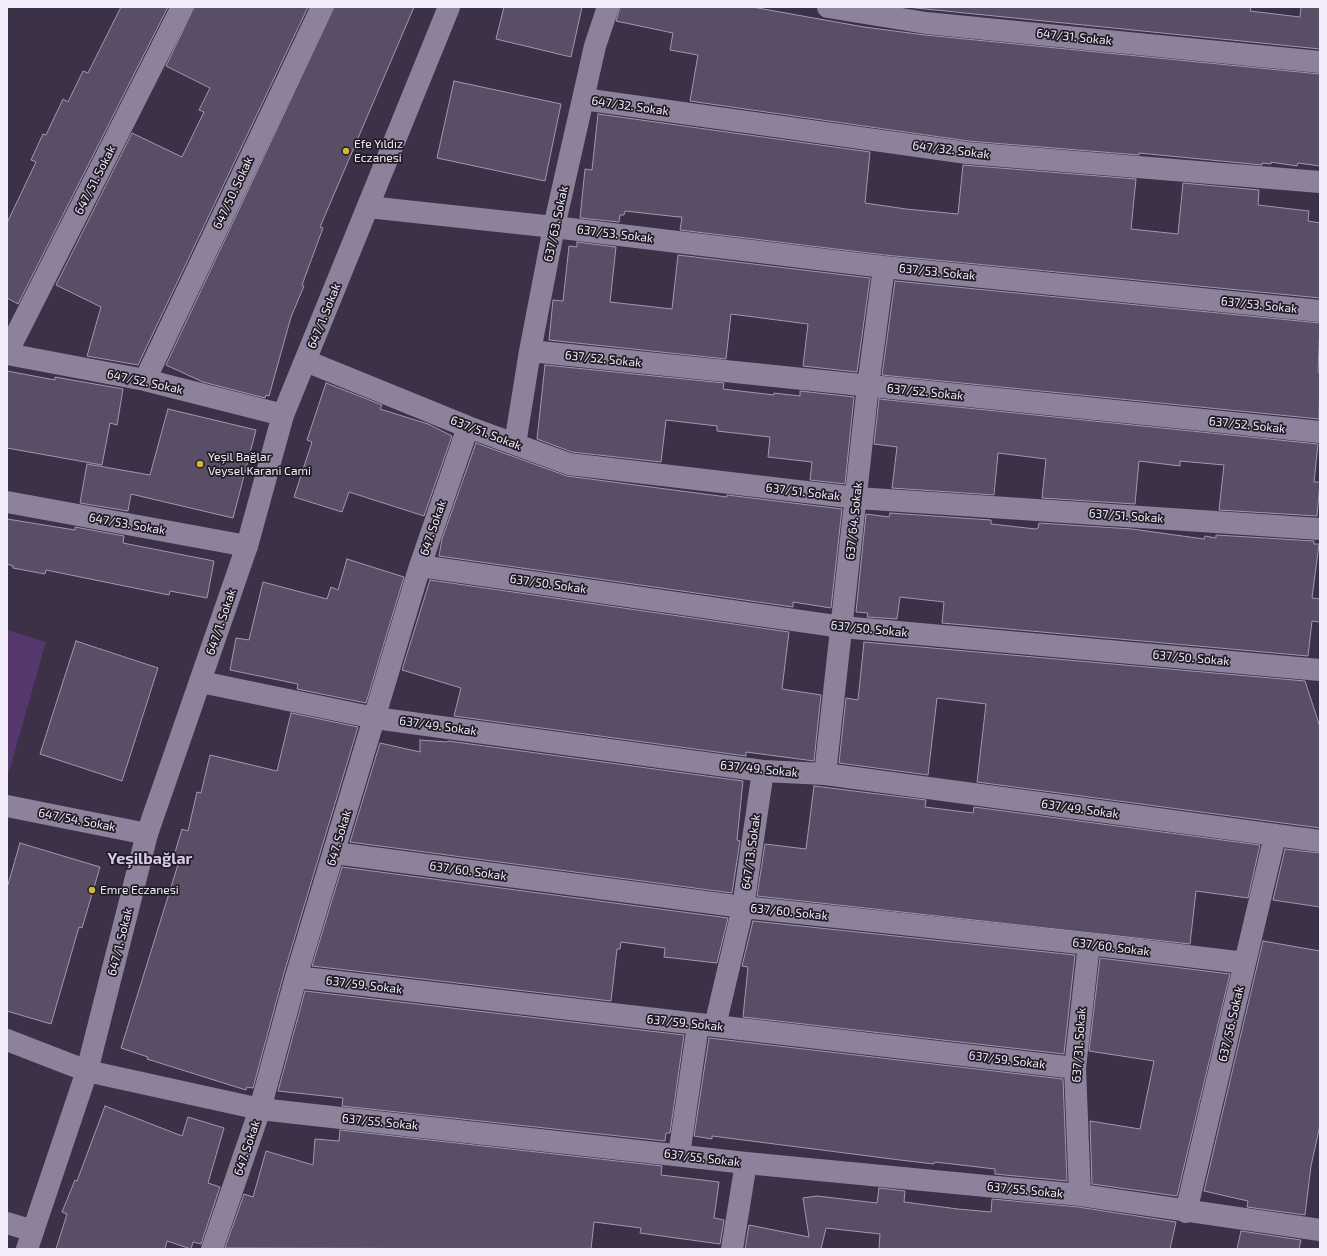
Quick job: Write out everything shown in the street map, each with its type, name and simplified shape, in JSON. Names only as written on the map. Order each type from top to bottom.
[{"type":"street","name":"647/51. Sokak","points":[[7,353],[182,7]]},
{"type":"street","name":"647/50. Sokak","points":[[145,380],[322,7]]},
{"type":"street","name":"647/1. Sokak","points":[[30,1240],[87,1071],[147,834],[247,546],[283,415],[449,7]]},
{"type":"street","name":"637/63. Sokak","points":[[516,444],[530,351],[554,227],[595,46],[608,7]]},
{"type":"street","name":"647/31. Sokak","points":[[828,7],[926,23],[1320,62]]},
{"type":"street","name":"647/32. Sokak","points":[[584,99],[966,154],[1320,182]]},
{"type":"street","name":"637/53. Sokak","points":[[368,207],[554,227],[884,267],[1320,311]]},
{"type":"street","name":"637/64. Sokak","points":[[825,774],[857,498],[868,386],[884,267]]},
{"type":"street","name":"637/52. Sokak","points":[[530,351],[1320,432]]},
{"type":"street","name":"647/52. Sokak","points":[[7,353],[145,380],[283,415]]},
{"type":"street","name":"637/51. Sokak","points":[[306,361],[468,427],[570,464],[857,498],[1320,529]]},
{"type":"street","name":"647. Sokak","points":[[212,1249],[260,1109],[296,977],[420,566],[468,427]]},
{"type":"street","name":"647/53. Sokak","points":[[7,502],[247,546]]},
{"type":"street","name":"637/50. Sokak","points":[[420,566],[842,627],[1320,670]]},
{"type":"street","name":"637/49. Sokak","points":[[201,682],[375,718],[763,771],[825,774],[1274,836],[1320,841]]},
{"type":"street","name":"647/13. Sokak","points":[[679,1155],[707,1025],[743,907],[763,771]]},
{"type":"street","name":"647/54. Sokak","points":[[7,806],[147,834]]},
{"type":"street","name":"637/56. Sokak","points":[[1186,1212],[1274,836]]},
{"type":"street","name":"637/60. Sokak","points":[[334,853],[743,907],[1089,944],[1245,963]]},
{"type":"street","name":"637/31. Sokak","points":[[1080,1195],[1075,1068],[1089,944]]},
{"type":"street","name":"637/59. Sokak","points":[[296,977],[1075,1068]]},
{"type":"street","name":"637/55. Sokak","points":[[7,1040],[87,1071],[260,1109],[746,1163],[1080,1195],[1186,1212],[1320,1230]]},
{"type":"street","points":[[732,1249],[746,1163]]},
{"type":"street","points":[[7,1223],[30,1240]]},
{"type":"shaded area","points":[[7,630],[46,642],[9,772],[7,772]]},
{"type":"building","points":[[121,7],[168,7],[18,304],[7,298],[7,223],[36,162],[31,160],[43,134],[46,135],[63,99],[68,102],[83,71],[88,73]]},
{"type":"building","points":[[194,7],[308,7],[138,365],[87,356],[101,307],[56,285],[132,133],[182,157],[204,112],[199,110],[210,88],[166,66]]},
{"type":"building","points":[[334,7],[414,7],[320,227],[323,228],[302,285],[304,286],[291,317],[269,396],[266,395],[265,398],[203,382],[166,365]]},
{"type":"building","points":[[504,7],[582,7],[571,57],[496,39]]},
{"type":"building","points":[[620,7],[752,7],[864,27],[925,35],[1320,74],[1320,166],[1298,163],[1297,166],[1271,162],[1271,164],[1262,163],[1262,165],[1139,153],[1139,155],[968,141],[690,101],[698,55],[670,50],[673,33],[616,21]]},
{"type":"building","points":[[906,7],[1251,7],[1250,11],[1300,17],[1301,7],[1320,7],[1320,49]]},
{"type":"building","points":[[454,81],[561,104],[545,181],[437,158]]},
{"type":"building","points":[[598,114],[870,152],[865,203],[906,209],[958,214],[963,165],[1136,179],[1131,229],[1178,234],[1183,183],[1259,190],[1258,205],[1309,211],[1308,221],[1320,223],[1320,298],[885,255],[680,230],[682,217],[625,211],[624,215],[620,215],[619,222],[580,218],[585,169],[592,170]]},
{"type":"building","points":[[577,242],[616,247],[610,302],[672,309],[678,255],[870,278],[857,372],[803,366],[808,324],[731,314],[726,359],[549,340],[553,300],[563,301],[569,246],[577,247]]},
{"type":"building","points":[[895,281],[1320,323],[1318,372],[1320,373],[1319,419],[882,375]]},
{"type":"building","points":[[545,365],[724,383],[723,389],[774,395],[774,393],[800,396],[800,391],[854,397],[845,484],[810,480],[812,462],[768,457],[770,437],[717,431],[717,426],[666,420],[661,462],[572,452],[537,439]]},
{"type":"building","points":[[7,371],[55,380],[55,377],[123,389],[117,425],[110,423],[102,465],[7,448]]},
{"type":"building","points":[[326,383],[382,405],[380,409],[428,424],[452,436],[424,516],[349,492],[342,512],[294,497],[312,442],[307,440]]},
{"type":"building","points":[[879,399],[1318,444],[1314,482],[1320,482],[1317,516],[1219,510],[1224,465],[1180,461],[1180,466],[1139,461],[1135,504],[1042,498],[1046,459],[998,453],[994,495],[892,488],[897,447],[874,444]]},
{"type":"building","name":"Yeşil Bağlar Veysel Karani Cami","points":[[168,409],[256,430],[233,518],[131,494],[128,511],[80,503],[87,464],[150,475]]},
{"type":"building","points":[[476,443],[567,476],[727,497],[727,495],[842,509],[831,608],[793,602],[793,607],[439,556],[442,539]]},
{"type":"building","points":[[890,513],[991,520],[991,524],[1036,529],[1038,528],[1039,523],[1132,529],[1204,539],[1205,536],[1216,538],[1216,535],[1314,541],[1314,544],[1319,544],[1312,598],[1320,599],[1320,622],[1312,621],[1308,656],[942,623],[944,602],[900,597],[897,619],[867,617],[868,613],[856,612],[866,514],[889,517]]},
{"type":"building","points":[[7,519],[75,530],[75,527],[124,536],[123,543],[214,561],[207,598],[170,591],[169,595],[46,570],[45,574],[13,568],[13,566],[7,564]]},
{"type":"building","points":[[347,559],[404,577],[366,703],[297,689],[298,684],[230,670],[236,638],[249,640],[263,582],[327,599],[331,587],[338,590]]},
{"type":"building","points":[[430,580],[789,632],[782,689],[821,695],[814,761],[746,752],[746,756],[454,716],[461,688],[402,670]]},
{"type":"building","points":[[76,641],[158,668],[122,781],[40,754]]},
{"type":"building","points":[[864,642],[1305,681],[1320,727],[1320,828],[977,782],[986,704],[937,698],[928,775],[839,763],[846,698],[858,700]]},
{"type":"building","points":[[291,713],[358,727],[284,973],[253,1088],[247,1087],[246,1090],[147,1059],[148,1057],[121,1048],[180,858],[174,856],[182,829],[188,831],[197,792],[201,793],[210,755],[277,771]]},
{"type":"building","points":[[420,740],[448,741],[743,781],[737,840],[740,841],[732,893],[350,842],[380,743],[420,752]]},
{"type":"building","points":[[814,786],[926,800],[925,807],[973,813],[974,807],[1260,845],[1248,898],[1196,891],[1190,944],[757,896],[765,844],[806,849]]},
{"type":"building","points":[[20,843],[100,867],[82,928],[79,927],[51,1024],[7,1011],[7,888]]},
{"type":"building","points":[[1285,849],[1320,853],[1320,907],[1273,900]]},
{"type":"building","points":[[342,867],[728,918],[717,963],[664,957],[665,948],[621,942],[620,949],[617,949],[611,1001],[312,966]]},
{"type":"building","points":[[753,921],[1075,955],[1064,1054],[743,1017],[748,967],[742,966]]},
{"type":"building","points":[[1263,941],[1320,951],[1320,1125],[1311,1166],[1305,1215],[1247,1207],[1248,1201],[1204,1191]]},
{"type":"building","points":[[1100,958],[1230,974],[1177,1196],[1092,1184],[1090,1121],[1140,1129],[1154,1061],[1089,1051]]},
{"type":"building","points":[[305,991],[684,1035],[670,1133],[666,1133],[665,1141],[342,1106],[343,1098],[278,1091]]},
{"type":"building","points":[[709,1038],[1063,1079],[1067,1181],[995,1174],[995,1169],[935,1162],[934,1164],[712,1136],[712,1139],[694,1136]]},
{"type":"building","points":[[105,1106],[182,1136],[188,1117],[224,1128],[208,1183],[220,1187],[201,1244],[193,1242],[191,1249],[167,1241],[165,1249],[56,1249],[67,1214],[62,1212],[75,1180],[77,1181]]},
{"type":"building","points":[[340,1130],[662,1166],[661,1175],[719,1182],[714,1218],[724,1220],[720,1244],[640,1233],[641,1228],[594,1222],[591,1249],[225,1248],[244,1194],[253,1197],[266,1151],[313,1165],[315,1139],[339,1141]]},
{"type":"building","points":[[879,1188],[905,1191],[904,1202],[958,1209],[991,1212],[992,1199],[1078,1207],[1176,1222],[1170,1249],[879,1249],[880,1234],[826,1228],[821,1249],[745,1249],[749,1225],[809,1237],[803,1198],[817,1196],[877,1203]]},
{"type":"building","points":[[1241,1231],[1301,1240],[1299,1249],[1237,1249]]},
{"type":"place","name":"Efe Yıldız Eczanesi","points":[[346,151]]},
{"type":"place","name":"Yeşil Bağlar Veysel Karani Cami","points":[[200,464]]},
{"type":"place","name":"Emre Eczanesi","points":[[92,890]]},
{"type":"district","name":"Yeşilbağlar","points":[[150,859]]}]
